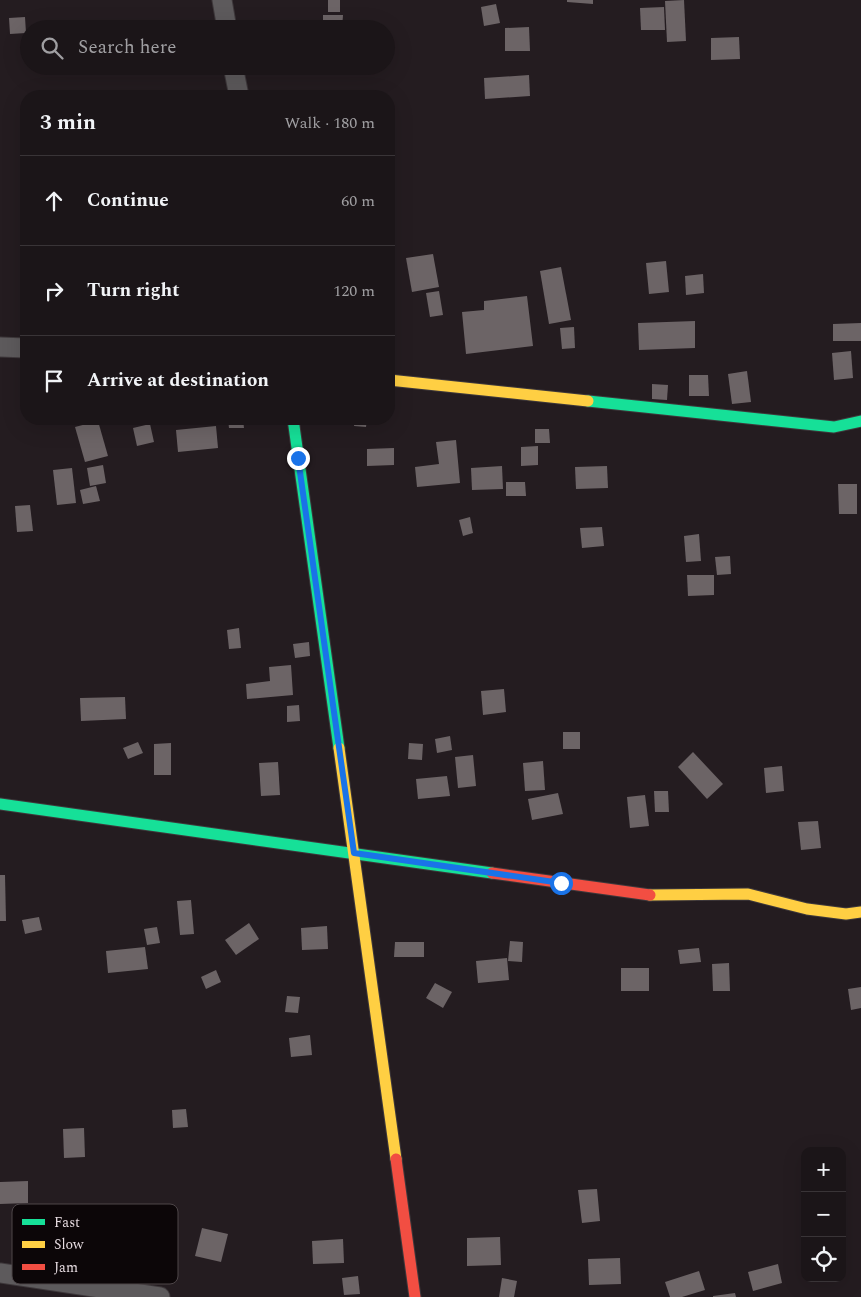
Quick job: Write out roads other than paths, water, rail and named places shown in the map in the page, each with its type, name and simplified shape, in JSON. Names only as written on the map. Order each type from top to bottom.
[{"type":"street","points":[[222,0],[225,20]]},
{"type":"street","points":[[234,75],[237,90]]},
{"type":"street","points":[[0,347],[20,348]]},
{"type":"street","points":[[395,381],[834,427],[861,421]]},
{"type":"street","points":[[294,425],[415,1297]]},
{"type":"street","points":[[0,804],[655,896],[748,894],[807,909],[846,914],[861,912]]},
{"type":"street","points":[[73,1284],[160,1297]]}]
